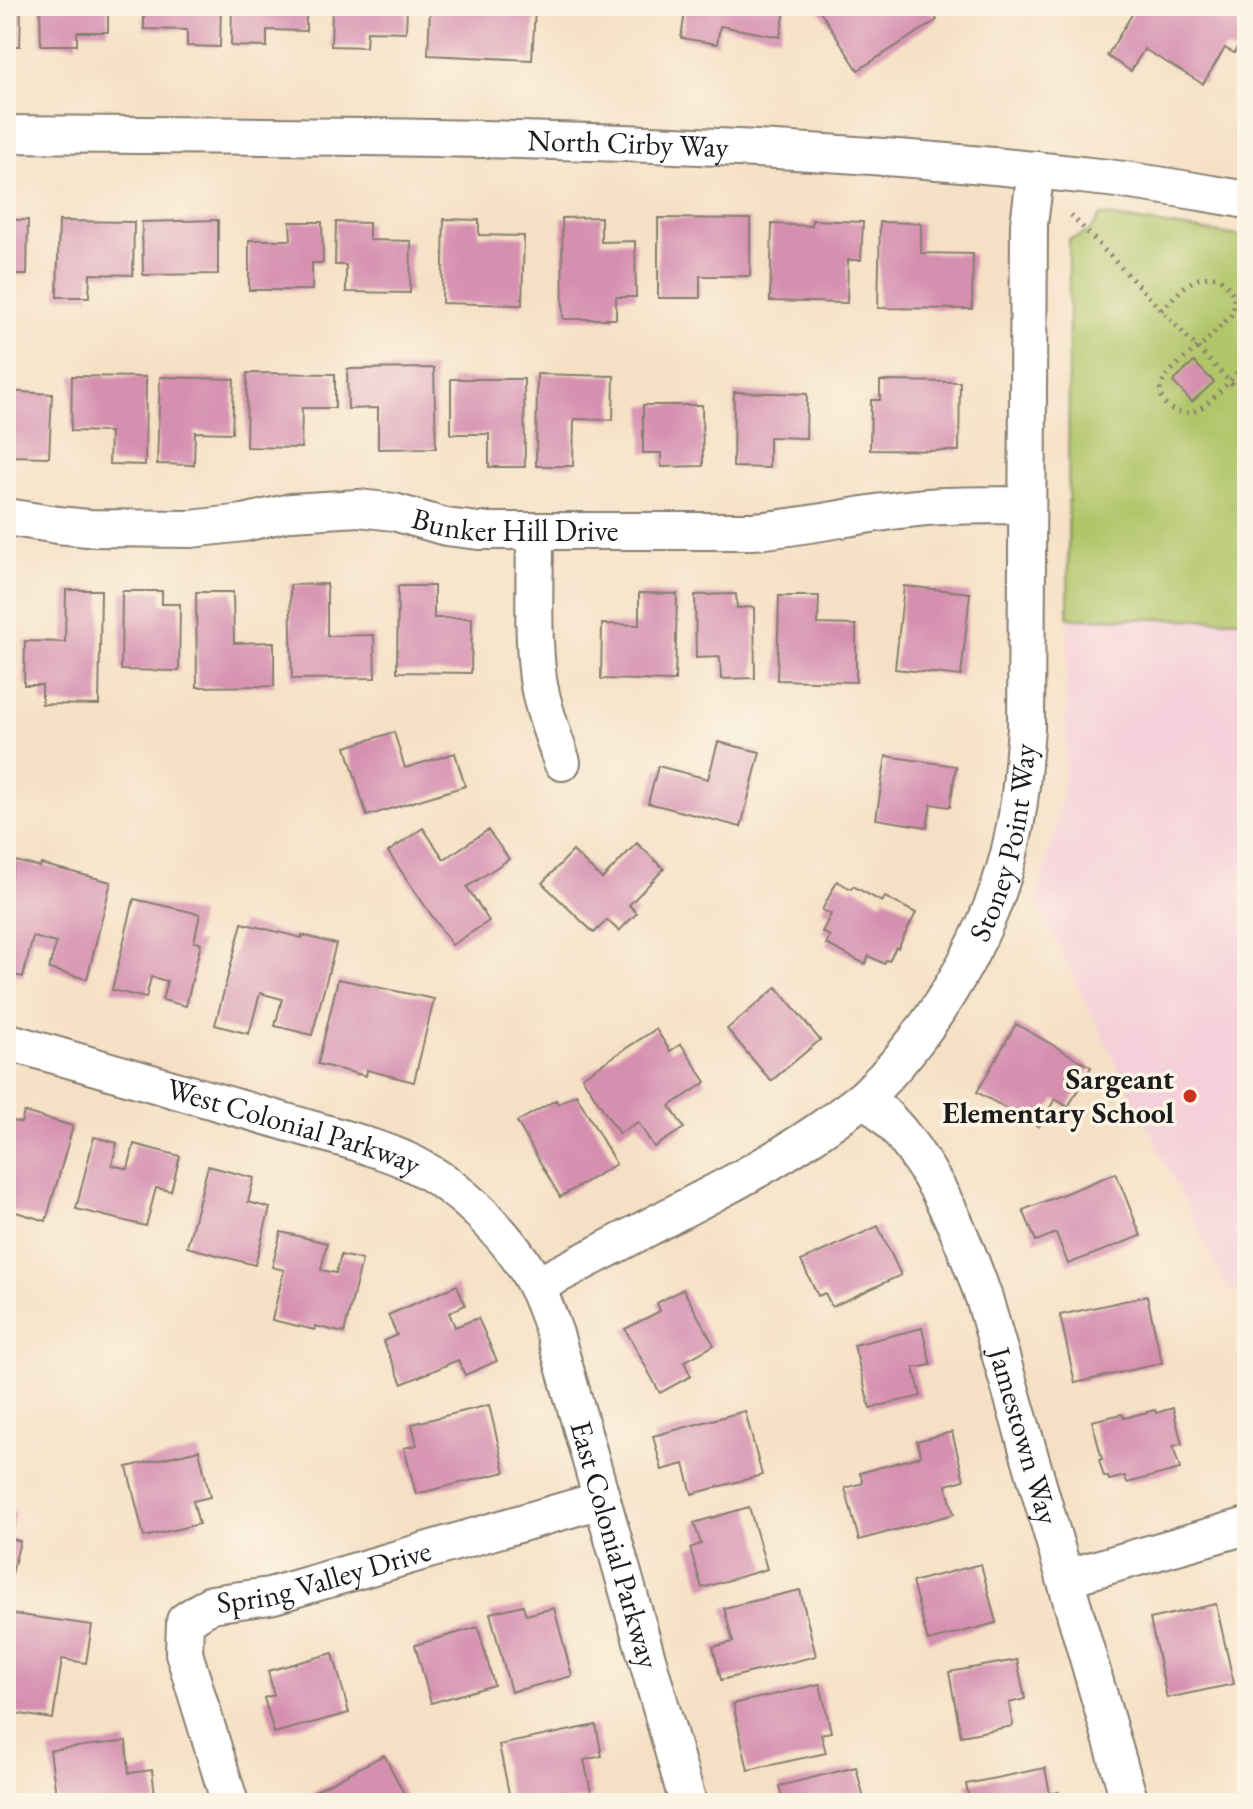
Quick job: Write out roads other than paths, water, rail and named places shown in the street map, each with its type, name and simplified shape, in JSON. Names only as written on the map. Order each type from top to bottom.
[{"type":"street","name":"North Cirby Way","points":[[6,134],[561,140],[765,149],[1036,170],[1247,200]]},
{"type":"street","name":"Stoney Point Way","points":[[536,1286],[775,1160],[865,1097],[904,1054],[938,1009],[965,965],[988,917],[1010,851],[1021,794],[1026,728],[1029,224],[1036,170]]},
{"type":"street","name":"Bunker Hill Drive","points":[[6,517],[88,528],[191,529],[244,523],[291,512],[359,508],[394,512],[446,527],[479,531],[753,531],[792,528],[868,513],[921,507],[1027,505]]},
{"type":"street","points":[[535,531],[535,642],[539,681],[562,762]]},
{"type":"street","name":"West Colonial Parkway","points":[[6,1041],[359,1143],[406,1160],[444,1181],[477,1210],[511,1247],[536,1286]]},
{"type":"street","name":"Jamestown Way","points":[[865,1097],[898,1130],[925,1166],[947,1203],[966,1246],[984,1298],[1130,1803]]},
{"type":"street","name":"East Colonial Parkway","points":[[536,1286],[555,1334],[688,1803]]},
{"type":"street","name":"Spring Valley Drive","points":[[230,1803],[184,1653],[185,1621],[211,1604],[270,1596],[601,1500]]},
{"type":"street","points":[[1065,1578],[1247,1526]]},
{"type":"place","name":"Sargeant Elementary School","points":[[1190,1096]]}]
